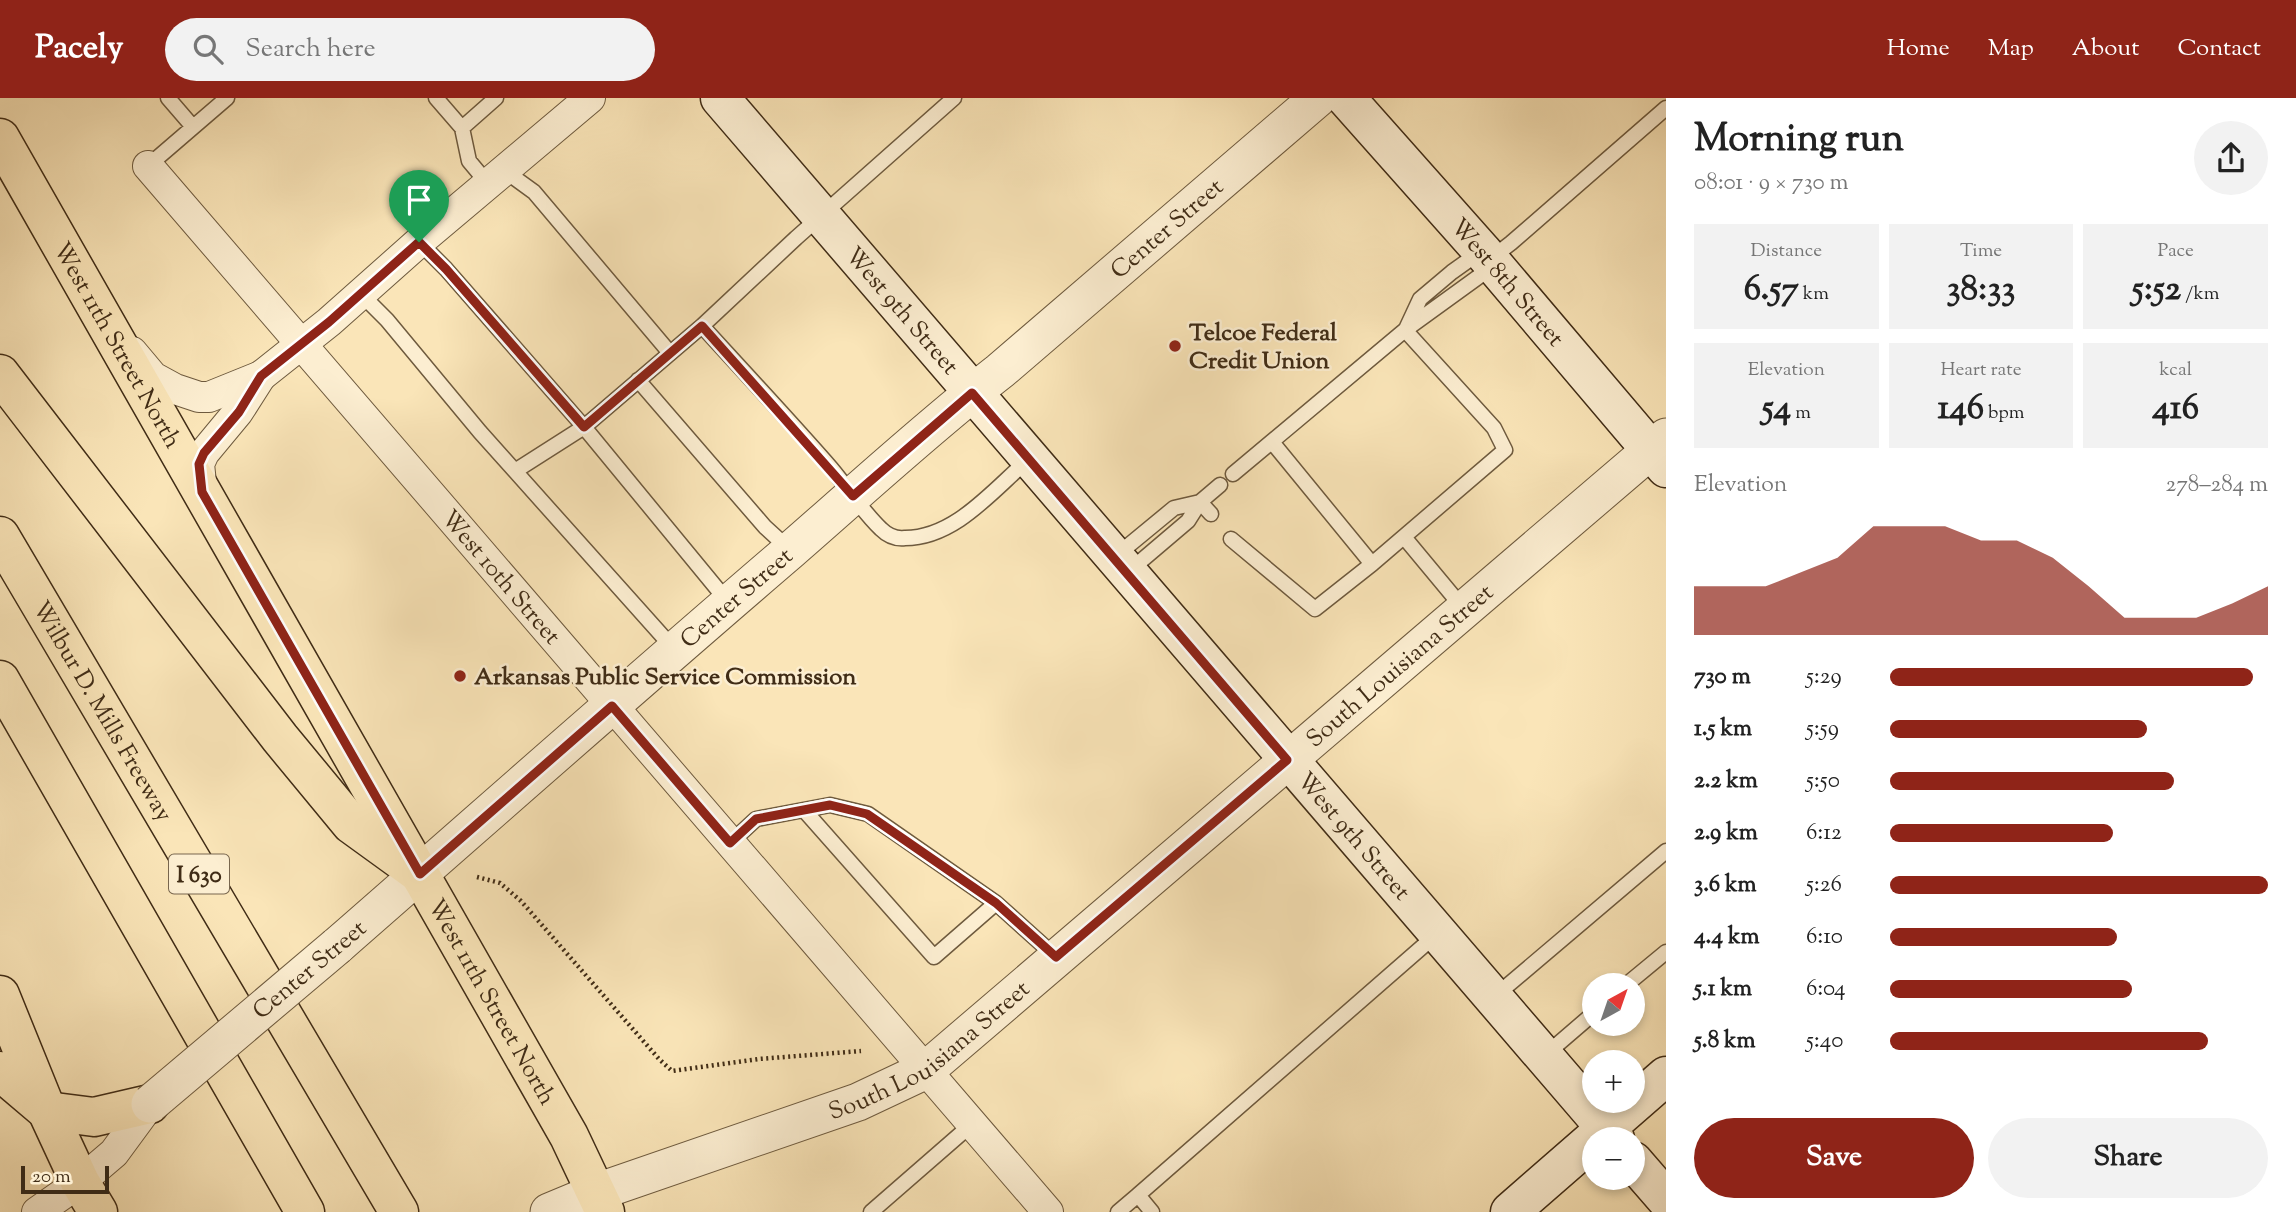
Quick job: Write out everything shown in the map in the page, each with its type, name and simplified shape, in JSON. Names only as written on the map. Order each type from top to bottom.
[{"type":"main road","name":"West 9th Street","points":[[720,98],[1604,1127]]},
{"type":"main road","name":"West 8th Street","points":[[1346,98],[1661,451]]},
{"type":"main road","name":"West 11th Street North","points":[[0,138],[569,1136],[601,1202]]},
{"type":"main road","points":[[0,374],[280,738],[351,824],[420,874]]},
{"type":"main road","name":"Wilbur D. Mills Freeway","points":[[0,536],[399,1212]]},
{"type":"main road","points":[[0,680],[305,1212]]},
{"type":"main road","points":[[0,995],[47,1111],[89,1197]]},
{"type":"main road","points":[[0,1071],[47,1111],[94,1117],[150,1104]]},
{"type":"main road","points":[[1617,1127],[1666,1076]]},
{"type":"main road","points":[[1510,1212],[1582,1156]]},
{"type":"main road","points":[[1645,1175],[1666,1199]]},
{"type":"street","points":[[103,318],[153,377],[175,389],[199,397],[209,397],[261,376],[302,345],[590,98]]},
{"type":"street","name":"Center Street","points":[[37,1212],[89,1197],[114,1153],[150,1104],[420,874],[674,649],[1318,98]]},
{"type":"street","name":"West 10th Street","points":[[148,166],[1048,1212]]},
{"type":"street","points":[[202,492],[199,464],[204,453],[239,412],[261,376]]},
{"type":"street","name":"South Louisiana Street","points":[[549,1212],[601,1202],[859,1102],[926,1070],[1464,609],[1661,451]]},
{"type":"lane","points":[[148,166],[227,98]]},
{"type":"lane","points":[[436,98],[462,128],[469,161],[497,178],[534,192],[670,353]]},
{"type":"lane","points":[[462,128],[496,98]]},
{"type":"lane","points":[[515,471],[584,427],[702,326],[954,98]]},
{"type":"lane","points":[[175,100],[193,127]]},
{"type":"lane","points":[[1233,474],[1488,259],[1511,243],[1666,108]]},
{"type":"lane","points":[[419,242],[446,269],[584,427],[729,603]]},
{"type":"lane","points":[[361,294],[387,320],[515,471],[674,649]]},
{"type":"lane","points":[[702,326],[883,531],[892,537],[922,535],[939,531],[954,523],[1029,459]]},
{"type":"lane","points":[[1231,539],[1315,609],[1505,450],[1494,428],[1405,330]]},
{"type":"lane","points":[[638,380],[765,527],[790,550]]},
{"type":"lane","points":[[1272,442],[1371,564]]},
{"type":"lane","points":[[1120,566],[1188,521],[1199,502],[1220,485]]},
{"type":"lane","points":[[1120,566],[1174,509],[1199,502]]},
{"type":"lane","points":[[1199,502],[1211,514]]},
{"type":"lane","points":[[1404,537],[1464,609]]},
{"type":"lane","points":[[730,843],[756,819],[830,805],[867,814],[996,903],[1056,957]]},
{"type":"lane","points":[[804,810],[934,957],[996,903]]},
{"type":"lane","points":[[1493,998],[1666,851]]},
{"type":"lane","points":[[1118,1212],[1437,934]]},
{"type":"lane","points":[[1640,973],[1666,951]]},
{"type":"lane","points":[[1543,1057],[1582,1023]]},
{"type":"lane","points":[[871,1212],[972,1124]]},
{"type":"lane","points":[[1138,1195],[1152,1212]]},
{"type":"path","points":[[477,877],[499,883],[521,901],[672,1071],[759,1059],[861,1051]]},
{"type":"place","name":"Telcoe Federal Credit Union","points":[[1175,346]]},
{"type":"place","name":"Arkansas Public Service Commission","points":[[460,676]]},
{"type":"route","points":[[419,242],[446,269],[584,427],[702,326],[832,469],[853,496],[972,393],[1287,760],[1056,957],[996,903],[867,814],[830,805],[756,819],[730,843],[612,706],[420,874],[202,492],[199,464],[215,438],[239,412],[261,376],[302,345],[419,242]]}]
